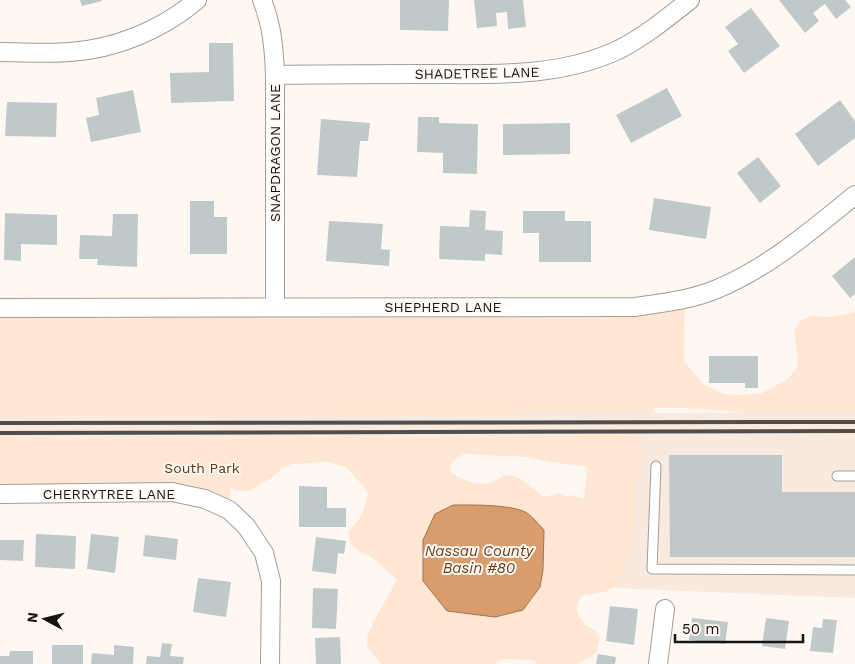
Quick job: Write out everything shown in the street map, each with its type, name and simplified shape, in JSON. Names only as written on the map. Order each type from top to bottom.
[{"type":"street","points":[[0,52],[70,52],[115,44],[151,30],[197,0]]},
{"type":"street","name":"SNAPDRAGON LANE","points":[[262,0],[269,18],[273,40],[275,75],[275,307]]},
{"type":"street","name":"SHADETREE LANE","points":[[275,75],[504,74],[545,72],[575,65],[618,50],[652,30],[690,0]]},
{"type":"street","name":"SHEPHERD LANE","points":[[0,308],[635,307],[676,301],[715,290],[745,276],[803,236],[855,195]]},
{"type":"street","name":"CHERRYTREE LANE","points":[[0,494],[172,492],[205,499],[229,510],[246,526],[264,552],[271,581],[270,664]]},
{"type":"street","points":[[658,664],[665,609]]},
{"type":"lane","points":[[656,466],[652,569],[855,570]]},
{"type":"lane","points":[[838,476],[855,476]]},
{"type":"shaded area","points":[[855,412],[855,598],[613,588],[630,435],[0,439],[0,417]]},
{"type":"green space","points":[[685,302],[684,361],[703,384],[723,394],[744,395],[762,393],[788,379],[797,367],[798,358],[794,331],[799,321],[812,316],[831,317],[855,312],[855,412],[756,413],[654,408],[654,413],[0,417],[0,308]]},
{"type":"green space","name":"South Park","points":[[630,435],[638,440],[642,448],[643,463],[635,488],[637,509],[633,545],[617,585],[605,592],[582,596],[577,605],[577,612],[585,625],[595,630],[600,638],[597,651],[593,656],[577,664],[538,664],[532,660],[505,659],[498,661],[496,664],[381,664],[367,646],[367,637],[397,580],[374,559],[358,551],[351,544],[348,532],[361,517],[368,496],[364,487],[346,467],[328,462],[293,464],[283,467],[273,477],[249,491],[235,491],[231,487],[229,510],[205,499],[0,494],[0,439]],"holes":[[[465,454],[526,457],[587,468],[584,499],[572,495],[566,497],[559,493],[544,497],[526,482],[514,476],[504,476],[495,481],[481,484],[465,480],[451,472],[450,465],[458,457]]]},
{"type":"water","name":"Nassau County Basin #80","points":[[453,505],[491,506],[520,510],[527,513],[544,530],[543,570],[540,587],[523,610],[495,617],[447,611],[423,581],[423,540],[435,514]]},
{"type":"building","points":[[80,0],[102,0],[102,1],[82,6]]},
{"type":"building","points":[[400,0],[449,0],[448,31],[400,30]]},
{"type":"building","points":[[474,0],[523,0],[526,27],[508,29],[507,12],[496,13],[497,26],[477,28]]},
{"type":"building","points":[[779,0],[845,0],[851,7],[836,19],[825,4],[813,13],[819,21],[805,33]]},
{"type":"building","points":[[751,8],[780,46],[744,73],[728,51],[738,44],[725,27]]},
{"type":"building","points":[[209,43],[233,43],[234,101],[171,103],[170,73],[209,72]]},
{"type":"building","points":[[667,88],[682,116],[631,143],[616,115]]},
{"type":"building","points":[[133,90],[141,132],[91,142],[86,118],[99,115],[96,98]]},
{"type":"building","points":[[840,100],[855,121],[855,138],[818,166],[795,134]]},
{"type":"building","points":[[7,102],[57,103],[56,137],[5,136]]},
{"type":"building","points":[[418,117],[439,117],[439,123],[478,124],[477,174],[443,173],[443,153],[417,152]]},
{"type":"building","points":[[321,119],[370,123],[368,141],[360,141],[357,177],[317,175]]},
{"type":"building","points":[[570,123],[570,154],[503,155],[503,124]]},
{"type":"building","points":[[758,157],[781,186],[760,203],[737,173]]},
{"type":"building","points":[[654,198],[711,207],[706,239],[649,230]]},
{"type":"building","points":[[190,201],[214,201],[214,217],[227,217],[227,254],[190,254]]},
{"type":"building","points":[[470,210],[486,211],[485,230],[503,231],[502,255],[485,254],[485,261],[439,259],[440,226],[469,227]]},
{"type":"building","points":[[523,211],[565,211],[565,221],[591,221],[591,262],[539,262],[539,233],[523,233]]},
{"type":"building","points":[[5,213],[57,215],[57,245],[21,244],[21,261],[4,260]]},
{"type":"building","points":[[113,214],[138,214],[137,267],[97,265],[98,259],[79,259],[80,235],[112,236]]},
{"type":"building","points":[[329,221],[383,224],[381,249],[390,250],[389,266],[326,261]]},
{"type":"building","points":[[855,257],[855,294],[850,298],[832,276]]},
{"type":"building","points":[[709,356],[758,356],[758,388],[745,388],[745,383],[709,383]]},
{"type":"building","points":[[669,455],[782,455],[782,492],[855,492],[855,557],[670,557]]},
{"type":"building","points":[[299,486],[327,487],[327,508],[346,508],[346,527],[299,527]]},
{"type":"building","points":[[36,534],[76,536],[75,569],[35,567]]},
{"type":"building","points":[[91,534],[119,537],[115,573],[87,569]]},
{"type":"building","points":[[145,535],[178,539],[176,560],[143,556]]},
{"type":"building","points":[[316,537],[346,541],[344,554],[338,553],[336,574],[312,571]]},
{"type":"building","points":[[0,540],[24,540],[23,561],[0,560]]},
{"type":"building","points":[[198,578],[231,582],[226,617],[193,612]]},
{"type":"building","points":[[313,588],[338,589],[336,629],[312,628]]},
{"type":"building","points":[[610,606],[638,609],[634,645],[606,641]]},
{"type":"building","points":[[692,618],[728,622],[725,644],[689,640]]},
{"type":"building","points":[[766,618],[789,621],[785,649],[762,646]]},
{"type":"building","points":[[823,619],[837,620],[833,653],[810,651],[813,627],[822,628]]},
{"type":"building","points":[[340,637],[341,664],[316,664],[315,638]]},
{"type":"building","points":[[162,643],[172,644],[170,656],[184,657],[183,664],[146,664],[147,656],[160,657]]},
{"type":"building","points":[[52,645],[83,645],[83,664],[52,664]]},
{"type":"building","points":[[114,645],[134,647],[133,664],[91,664],[92,653],[114,655]]},
{"type":"building","points":[[10,651],[33,651],[33,664],[0,664],[0,656],[9,656]]},
{"type":"building","points":[[598,654],[616,657],[615,664],[596,664]]},
{"type":"railway","points":[[0,423],[855,422]]},
{"type":"railway","points":[[0,433],[855,431]]}]
